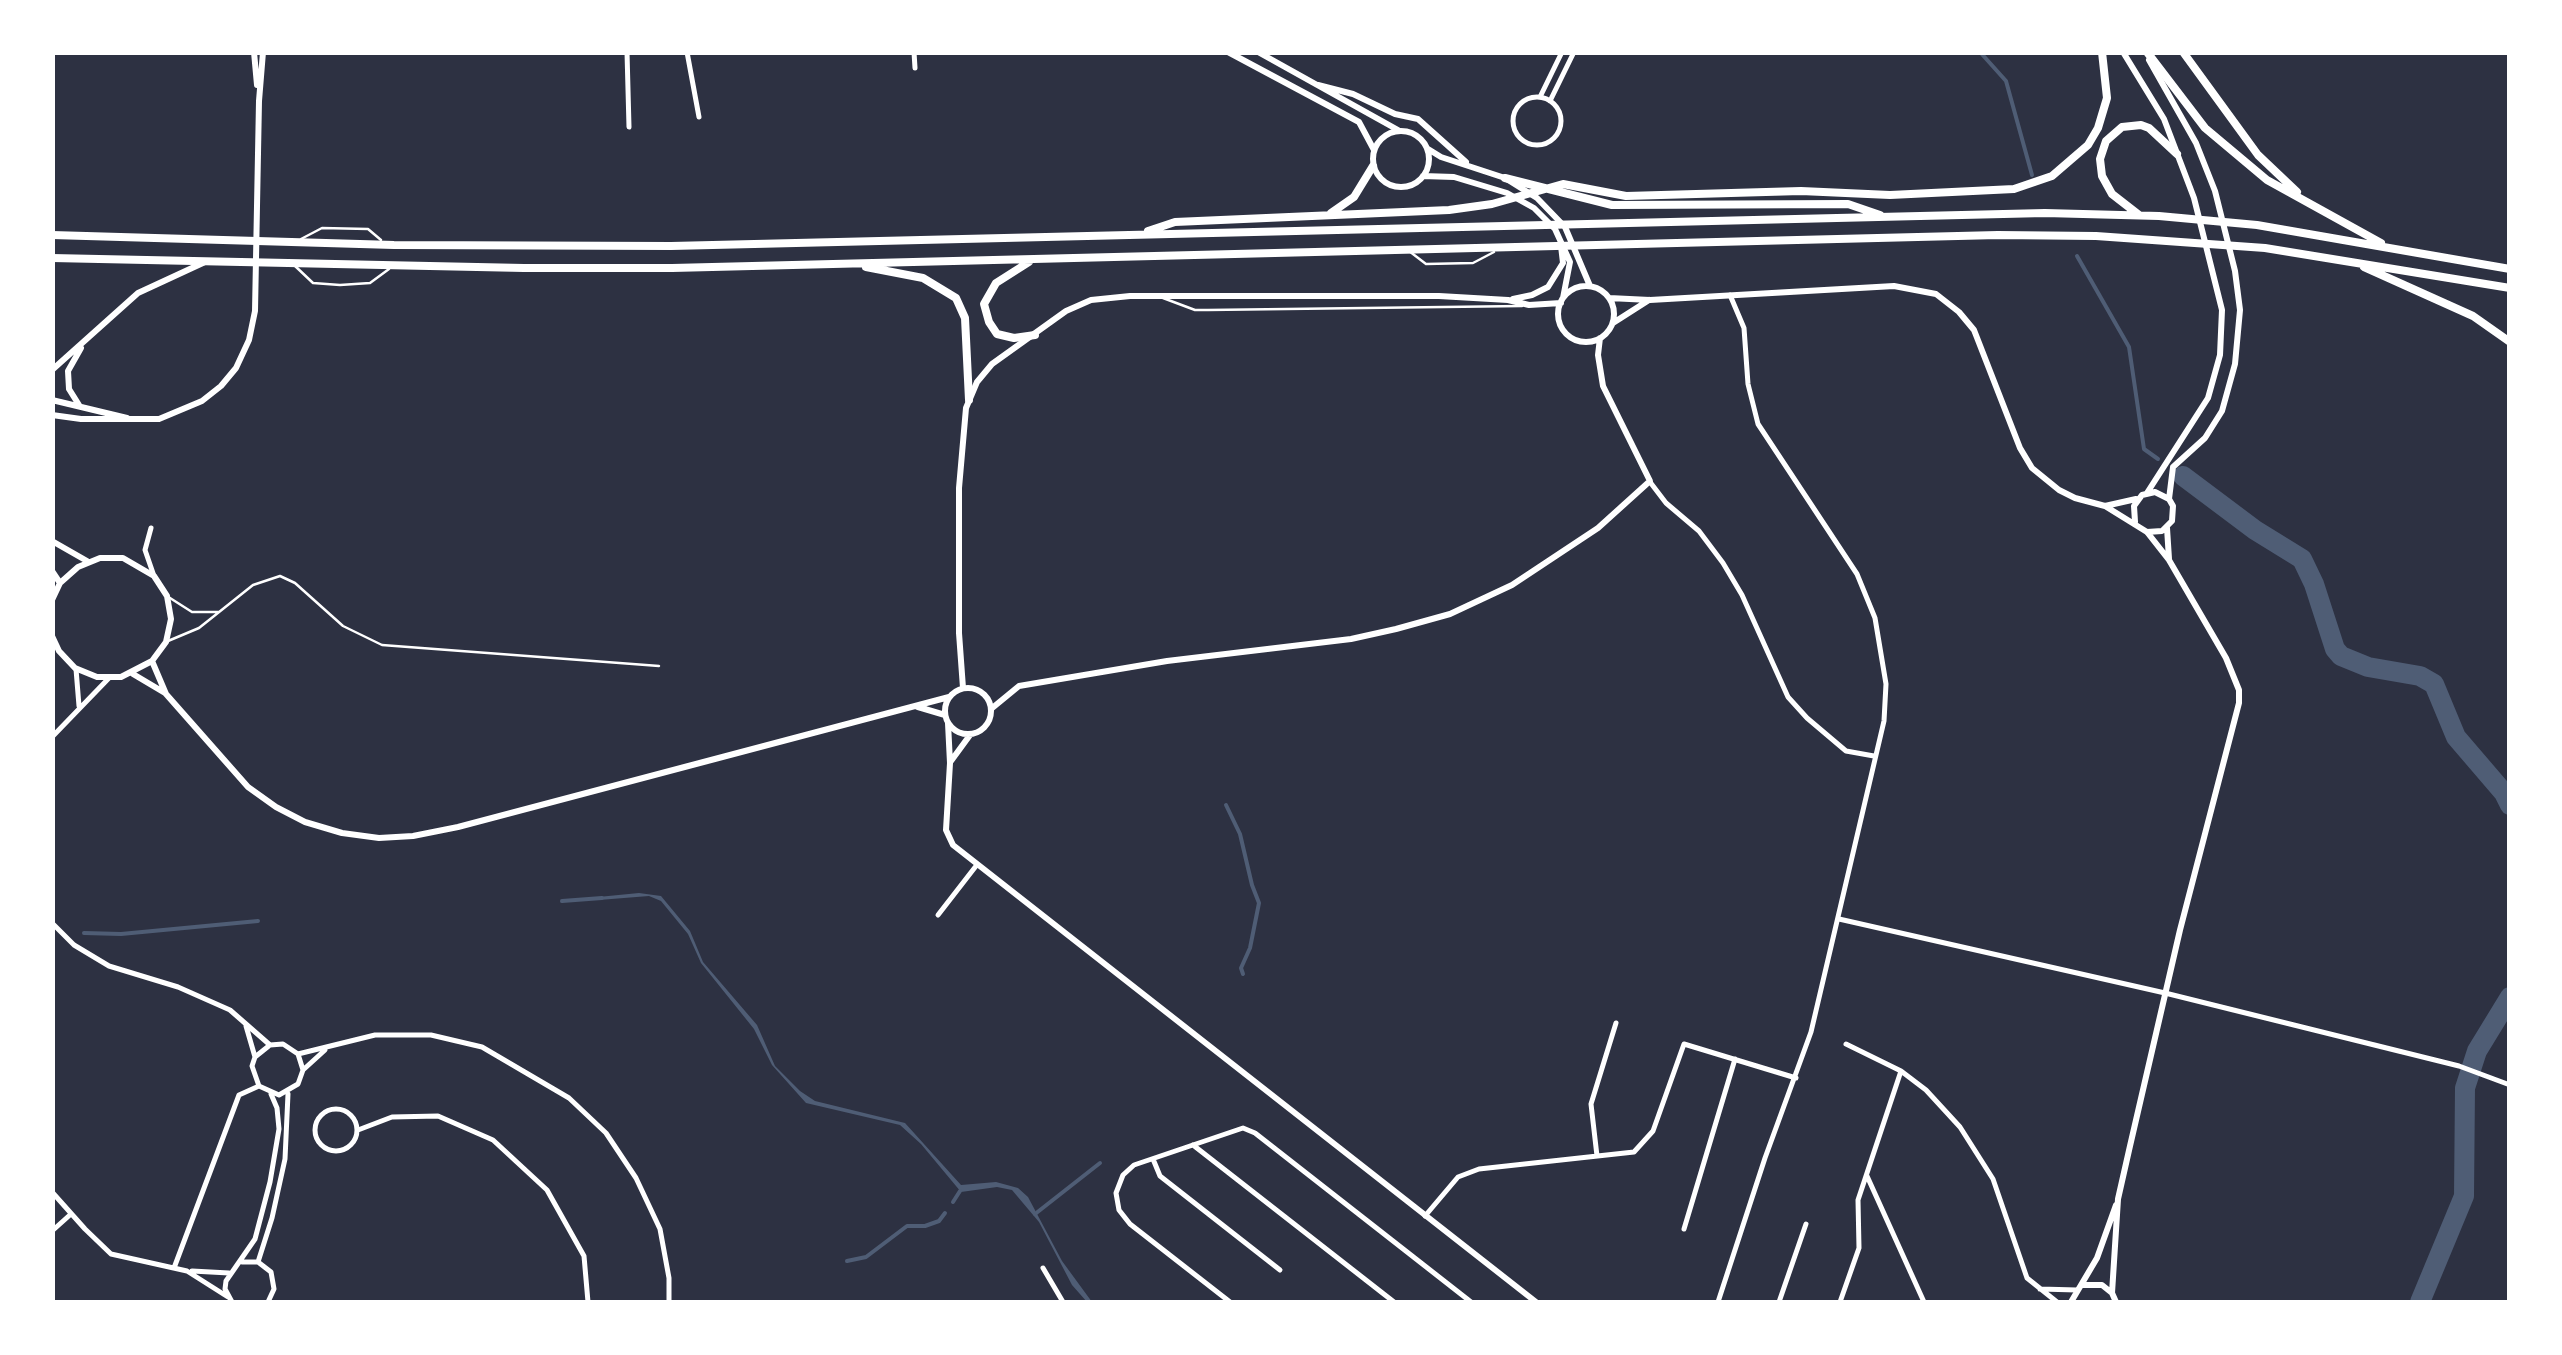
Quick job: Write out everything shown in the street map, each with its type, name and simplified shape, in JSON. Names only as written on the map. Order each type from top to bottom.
[{"type":"highway","points":[[1140,234],[1174,222],[1480,206],[1564,184],[1626,196],[1829,191],[1890,195],[2024,187],[2061,170],[2094,136],[2107,98],[2102,52]]},
{"type":"highway","points":[[2146,52],[2205,128],[2268,180],[2389,248]]},
{"type":"highway","points":[[2183,52],[2258,155],[2304,199]]},
{"type":"highway","points":[[2139,215],[2112,194],[2102,176],[2100,159],[2106,141],[2122,127],[2141,125],[2150,128],[2178,154]]},
{"type":"highway","points":[[1326,215],[1347,204],[1374,166]]},
{"type":"highway","points":[[1505,178],[1612,206],[1848,204],[1884,217]]},
{"type":"highway","points":[[52,234],[386,244],[671,246],[2045,213],[2159,216],[2258,225],[2510,269]]},
{"type":"highway","points":[[52,258],[672,268],[1998,235],[2160,238],[2265,248],[2510,288]]},
{"type":"highway","points":[[1032,260],[996,282],[984,304],[988,322],[997,334],[1014,338],[1036,335]]},
{"type":"highway","points":[[2346,260],[2473,316],[2510,342]]},
{"type":"highway","points":[[852,264],[923,278],[956,298],[965,318],[969,400]]},
{"type":"street","points":[[254,52],[259,101]]},
{"type":"street","points":[[52,415],[138,420],[182,412],[221,386],[243,356],[254,323],[263,52]]},
{"type":"street","points":[[628,52],[630,127]]},
{"type":"street","points":[[687,52],[699,116]]},
{"type":"street","points":[[914,52],[915,68]]},
{"type":"street","points":[[1228,52],[1360,122],[1374,150],[1377,174],[1391,185],[1408,186],[1423,176],[1429,163],[1428,149]]},
{"type":"street","points":[[1258,52],[1399,130],[1413,133],[1428,149],[1505,178],[1552,210],[1564,227],[1590,286],[1609,298],[1650,300],[1894,286],[1936,294],[1960,312],[1974,330],[2020,448],[2032,468],[2066,494],[2105,506],[2135,523],[2169,560],[2237,682],[2240,703],[2164,993],[2118,1200],[2097,1258],[2071,1302]]},
{"type":"street","points":[[1540,97],[1562,52]]},
{"type":"street","points":[[1550,101],[1574,52]]},
{"type":"street","points":[[2105,506],[2147,492],[2202,410],[2212,385],[2222,325],[2220,296],[2178,154],[2164,119],[2123,52]]},
{"type":"street","points":[[2146,52],[2196,143],[2215,192],[2236,271],[2240,328],[2226,397],[2205,438],[2173,467],[2169,499],[2174,514],[2167,528],[2169,560]]},
{"type":"street","points":[[1318,84],[1418,119],[1471,166]]},
{"type":"street","points":[[1540,97],[1550,101],[1560,114],[1559,130],[1550,141],[1530,144],[1518,136],[1514,116],[1526,100],[1540,97]]},
{"type":"street","points":[[1374,150],[1384,136],[1399,130]]},
{"type":"street","points":[[1423,176],[1454,176],[1524,200],[1544,216],[1561,240],[1566,262],[1559,319],[1566,333],[1580,341],[1600,338]]},
{"type":"street","points":[[52,370],[138,293],[205,262]]},
{"type":"street","points":[[1508,300],[1532,296],[1548,287],[1566,262]]},
{"type":"street","points":[[963,688],[958,633],[959,488],[969,400],[992,364],[1050,322],[1080,304],[1130,296],[1439,296],[1529,305],[1562,301],[1575,288],[1590,286]]},
{"type":"street","points":[[1718,1302],[1811,1032],[1884,721],[1886,684],[1875,620],[1858,574],[1763,435],[1748,384],[1744,328],[1730,294]]},
{"type":"street","points":[[1609,298],[1613,322]]},
{"type":"street","points":[[1650,300],[1613,322],[1600,338],[1598,355],[1603,386],[1650,481],[1666,503],[1699,531],[1723,563],[1742,595],[1788,697],[1846,751],[1874,756]]},
{"type":"street","points":[[80,406],[70,389],[68,371],[84,343]]},
{"type":"street","points":[[52,360],[62,361]]},
{"type":"street","points":[[52,400],[138,420]]},
{"type":"street","points":[[992,709],[1019,686],[1166,660],[1351,639],[1450,614],[1499,592],[1560,554],[1598,528],[1650,481]]},
{"type":"street","points":[[2147,492],[2169,499]]},
{"type":"street","points":[[2135,523],[2134,506],[2138,498]]},
{"type":"street","points":[[52,636],[56,651],[76,668],[109,678],[132,674],[152,662],[166,642],[171,619],[167,596],[154,576],[145,550],[150,528]]},
{"type":"street","points":[[2146,532],[2167,528]]},
{"type":"street","points":[[52,541],[88,562]]},
{"type":"street","points":[[52,600],[60,583],[100,558],[123,558],[154,576]]},
{"type":"street","points":[[52,571],[60,583]]},
{"type":"street","points":[[152,662],[166,694],[248,787],[276,807],[323,828],[379,838],[458,826],[917,707],[963,688],[979,690],[990,701],[988,722],[971,734],[950,762]]},
{"type":"street","points":[[76,668],[79,706]]},
{"type":"street","points":[[132,674],[166,694]]},
{"type":"street","points":[[52,737],[109,678]]},
{"type":"street","points":[[949,697],[946,830],[952,845],[1536,1302]]},
{"type":"street","points":[[917,707],[947,719],[958,732],[971,734]]},
{"type":"street","points":[[938,916],[976,866]]},
{"type":"street","points":[[1839,919],[2164,993],[2478,1071],[2510,1085]]},
{"type":"street","points":[[52,923],[74,945],[109,966],[230,1010],[270,1045]]},
{"type":"street","points":[[230,1300],[226,1280],[255,1239],[279,1129],[277,1108],[253,1075],[255,1058],[245,1023]]},
{"type":"street","points":[[1597,1157],[1591,1104],[1616,1024]]},
{"type":"street","points":[[298,1054],[375,1035],[431,1035],[482,1047],[569,1098],[606,1133],[636,1178],[660,1230],[669,1302]]},
{"type":"street","points":[[255,1058],[270,1045],[283,1044],[298,1054],[303,1070]]},
{"type":"street","points":[[1425,1216],[1458,1177],[1479,1169],[1634,1152],[1653,1132],[1684,1044],[1796,1078]]},
{"type":"street","points":[[1846,1044],[1901,1072],[1943,1107],[1974,1145],[2000,1196],[2027,1278],[2057,1302]]},
{"type":"street","points":[[270,1094],[288,1092],[298,1084],[303,1070],[327,1048]]},
{"type":"street","points":[[1684,1229],[1735,1059]]},
{"type":"street","points":[[1840,1302],[1859,1248],[1858,1200],[1901,1072]]},
{"type":"street","points":[[174,1268],[239,1095],[259,1086]]},
{"type":"street","points":[[258,1262],[284,1159],[288,1092]]},
{"type":"street","points":[[358,1130],[352,1115],[338,1108],[324,1113],[315,1126],[323,1147],[338,1151],[352,1144],[358,1130],[392,1117],[438,1116],[493,1140],[546,1190],[584,1256],[588,1302]]},
{"type":"street","points":[[1230,1302],[1130,1224],[1120,1210],[1117,1187],[1134,1165],[1237,1128],[1248,1129],[1471,1302]]},
{"type":"street","points":[[1193,1145],[1394,1302]]},
{"type":"street","points":[[1154,1158],[1160,1176],[1280,1270]]},
{"type":"street","points":[[1866,1174],[1924,1302]]},
{"type":"street","points":[[52,1192],[111,1254],[187,1271],[229,1272]]},
{"type":"street","points":[[2116,1298],[2118,1200]]},
{"type":"street","points":[[52,1231],[71,1214]]},
{"type":"street","points":[[1779,1302],[1806,1224]]},
{"type":"street","points":[[242,1262],[258,1262],[271,1272],[274,1288],[268,1302]]},
{"type":"street","points":[[1043,1268],[1063,1302]]},
{"type":"street","points":[[187,1271],[230,1300]]},
{"type":"street","points":[[2040,1289],[2102,1285],[2116,1298]]},
{"type":"street","points":[[1914,1302],[1919,1295]]},
{"type":"lane","points":[[295,242],[322,228],[368,229],[386,244]]},
{"type":"lane","points":[[1408,250],[1426,264],[1442,264],[1473,263],[1500,248]]},
{"type":"lane","points":[[293,264],[313,283],[340,285],[370,283],[392,266]]},
{"type":"lane","points":[[1160,297],[1195,310],[1529,305]]},
{"type":"lane","points":[[166,642],[199,628],[253,585],[280,576],[295,582],[343,626],[382,645],[659,666]]},
{"type":"lane","points":[[167,596],[192,612],[220,612]]},
{"type":"water","points":[[639,893],[661,896],[690,931],[703,962],[757,1025],[775,1066],[800,1091],[815,1101],[905,1123],[961,1185],[996,1182],[1018,1188],[1028,1197],[1062,1261],[1092,1302],[1087,1302],[1072,1285],[1039,1222],[1012,1190],[997,1187],[961,1192],[900,1125],[806,1103],[772,1065],[754,1029],[701,963],[688,934],[661,901],[649,896],[599,900],[598,897]]},
{"type":"waterway","points":[[1980,52],[2006,81],[2032,175]]},
{"type":"waterway","points":[[2077,256],[2129,347],[2144,449],[2158,459]]},
{"type":"waterway","points":[[2183,476],[2255,530],[2302,559],[2341,656],[2368,667],[2420,676],[2434,684],[2456,737],[2510,805]]},
{"type":"waterway","points":[[1226,805],[1240,834],[1259,903],[1250,948],[1241,968],[1243,974]]},
{"type":"waterway","points":[[562,901],[602,898]]},
{"type":"waterway","points":[[84,933],[121,934],[258,921]]},
{"type":"waterway","points":[[2420,1302],[2464,1196],[2465,1088],[2477,1051],[2510,997]]},
{"type":"waterway","points":[[1035,1214],[1100,1163]]},
{"type":"waterway","points":[[953,1202],[960,1191]]},
{"type":"waterway","points":[[847,1261],[866,1257],[907,1226],[925,1226],[939,1221],[945,1213]]}]
